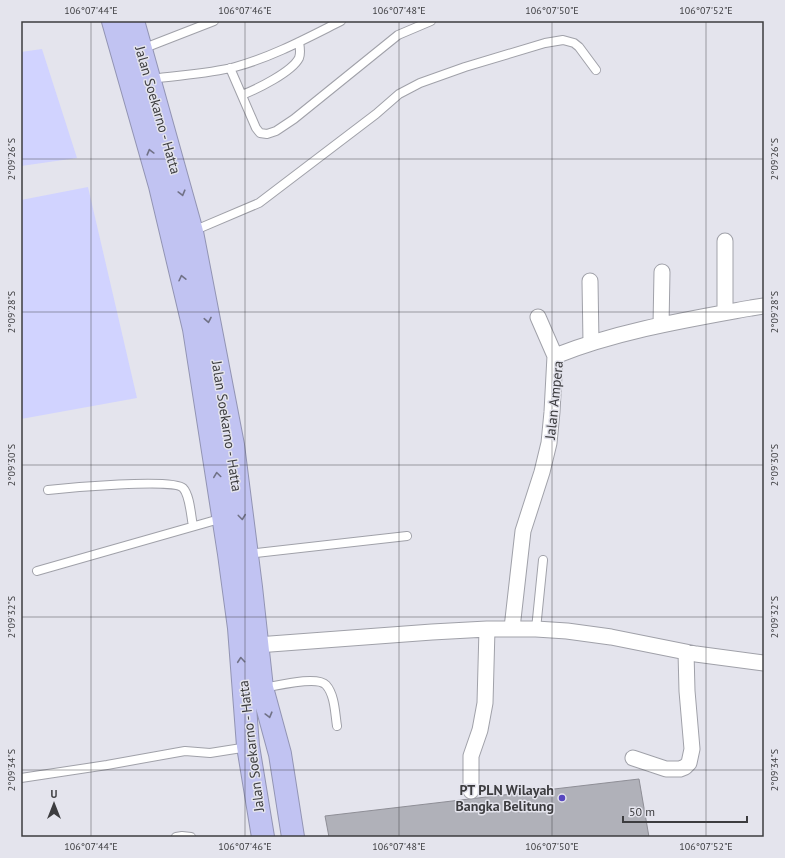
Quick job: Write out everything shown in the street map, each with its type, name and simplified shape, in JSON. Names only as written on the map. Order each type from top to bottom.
[{"type":"highway","name":"Jalan Soekarno - Hatta","points":[[113,21],[160,186],[182,235],[194,329],[239,628],[248,746],[264,837]]},
{"type":"highway","name":"Jalan Soekarno - Hatta","points":[[133,21],[150,79],[182,235],[233,445],[262,688],[280,754],[294,837]]},
{"type":"street","points":[[725,241],[725,312]]},
{"type":"street","points":[[661,325],[662,272]]},
{"type":"street","points":[[590,281],[591,343]]},
{"type":"street","name":"Jalan Ampera","points":[[512,628],[523,531],[542,472],[549,443],[555,356],[591,343],[661,325],[764,306]]},
{"type":"street","points":[[538,317],[555,356]]},
{"type":"street","points":[[257,645],[432,632],[512,628],[567,631],[611,637],[686,652],[764,663]]},
{"type":"street","points":[[471,791],[471,756],[480,730],[485,703],[487,629]]},
{"type":"street","points":[[633,758],[666,769],[680,769],[689,763],[692,749],[687,691],[686,652]]},
{"type":"lane","points":[[142,50],[214,21]]},
{"type":"lane","points":[[150,79],[230,68],[268,55],[299,42],[341,21]]},
{"type":"lane","points":[[230,68],[253,124],[260,133],[272,133],[294,119],[398,35],[430,21]]},
{"type":"lane","points":[[182,235],[259,203],[400,94],[420,83],[465,67],[545,43],[563,40],[579,47],[596,70]]},
{"type":"lane","points":[[242,95],[261,86],[295,64],[300,54],[299,42]]},
{"type":"lane","points":[[48,490],[93,486],[159,484],[176,485],[183,488],[186,493],[193,526]]},
{"type":"lane","points":[[37,571],[223,518]]},
{"type":"lane","points":[[246,554],[407,536]]},
{"type":"lane","points":[[536,629],[543,560]]},
{"type":"lane","points":[[262,688],[315,680],[322,682],[330,691],[337,726]]},
{"type":"lane","points":[[21,778],[185,751],[210,753],[248,746]]},
{"type":"lane","points":[[176,837],[191,837]]},
{"type":"shaded area","points":[[42,49],[77,158],[21,166],[21,52]]},
{"type":"shaded area","points":[[88,187],[137,398],[21,419],[21,200]]},
{"type":"building","name":"PT PLN Wilayah Bangka Belitung","points":[[639,779],[649,837],[329,837],[325,816]]},
{"type":"place","name":"PT PLN Wilayah Bangka Belitung","points":[[562,798]]}]
